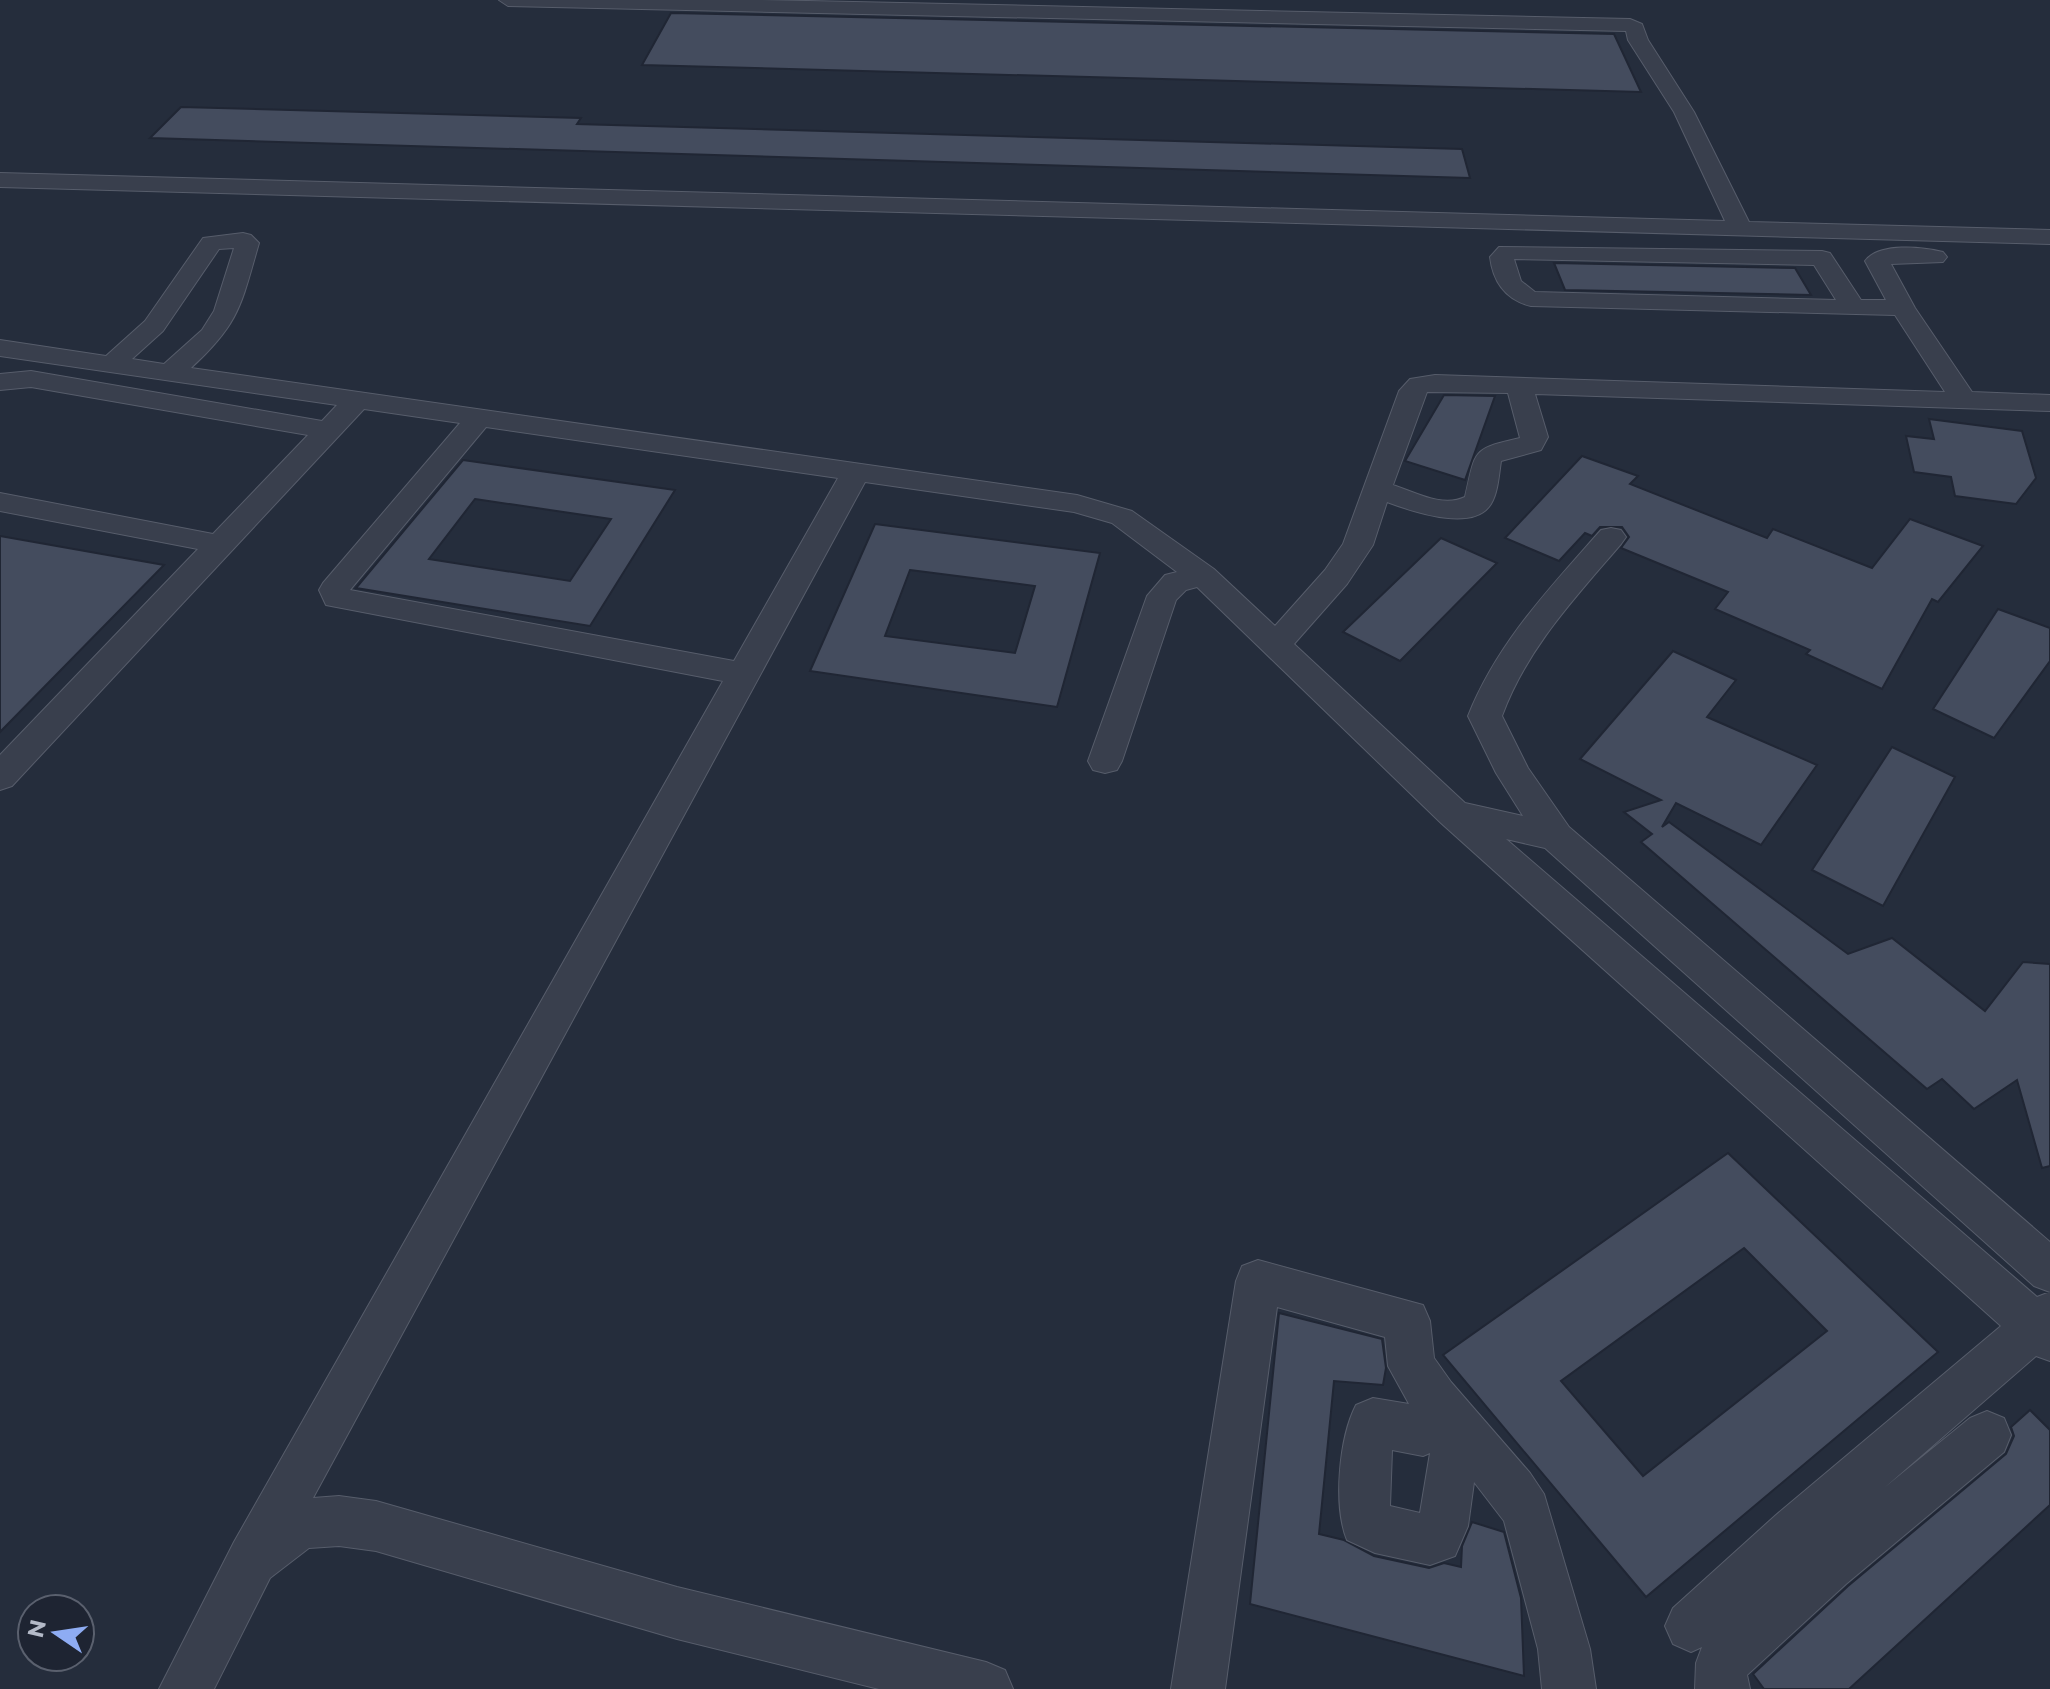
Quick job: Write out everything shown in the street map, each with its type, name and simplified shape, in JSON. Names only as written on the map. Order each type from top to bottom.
[{"type":"street","points":[[508,0],[1630,25],[1635,28],[1638,40],[1684,112],[1741,229]]},
{"type":"street","points":[[0,180],[2050,237]]},
{"type":"street","points":[[113,363],[154,326],[211,243],[243,240],[247,243],[227,311],[212,335],[172,371]]},
{"type":"street","points":[[1853,307],[1822,258],[1507,252],[1502,257],[1504,274],[1518,294],[1531,299],[1853,307],[1903,308]]},
{"type":"street","points":[[1964,400],[1903,308],[1877,261],[1890,256],[2050,261]]},
{"type":"street","points":[[0,348],[1077,504],[1122,517],[1203,576],[1454,814],[1766,1091],[2045,1326],[1811,1549],[1722,1663],[1720,1685],[1723,1689]]},
{"type":"street","points":[[0,382],[31,379],[327,430]]},
{"type":"street","points":[[1277,643],[1336,577],[1358,545],[1412,391],[1419,385],[2050,403]]},
{"type":"street","points":[[1378,489],[1451,512],[1468,509],[1478,502],[1488,457],[1531,444],[1534,437],[1519,386]]},
{"type":"street","points":[[0,777],[359,398]]},
{"type":"street","points":[[480,416],[334,590],[337,598],[744,674]]},
{"type":"street","points":[[186,1689],[252,1560],[856,472]]},
{"type":"street","points":[[0,502],[219,544]]},
{"type":"street","points":[[1611,537],[1509,658],[1492,692],[1485,716],[1513,773],[1556,837],[2050,1271]]},
{"type":"street","points":[[1105,761],[1162,596],[1176,582],[1203,576]]},
{"type":"street","points":[[1454,814],[1556,837]]},
{"type":"street","points":[[1766,1091],[1807,1057]]},
{"type":"street","points":[[1198,1689],[1258,1281],[1407,1321],[1411,1366],[1446,1413],[1513,1490],[1526,1512],[1564,1649],[1569,1689]]},
{"type":"street","points":[[1691,1626],[1987,1435]]},
{"type":"street","points":[[252,1560],[300,1524],[339,1521],[376,1526],[677,1613],[855,1673],[986,1689]]},
{"type":"building","points":[[671,13],[1614,34],[1641,92],[642,65]]},
{"type":"building","points":[[181,107],[581,118],[577,124],[1462,149],[1470,178],[150,138]]},
{"type":"building","points":[[1554,263],[1795,268],[1811,295],[1565,290]]},
{"type":"building","points":[[1444,395],[1495,396],[1465,480],[1405,461]]},
{"type":"building","points":[[1929,419],[2022,431],[2036,478],[2016,504],[1955,496],[1951,477],[1914,472],[1906,436],[1934,439]]},
{"type":"building","points":[[1582,456],[1638,476],[1630,484],[1767,538],[1773,529],[1872,568],[1910,519],[1983,546],[1938,602],[1932,599],[1882,689],[1806,654],[1810,650],[1715,609],[1728,592],[1621,548],[1629,537],[1622,527],[1600,527],[1592,536],[1585,533],[1559,561],[1505,538]]},
{"type":"building","points":[[463,460],[675,490],[590,626],[356,588]],"holes":[[[475,499],[611,519],[570,581],[429,559]]]},
{"type":"building","points":[[875,524],[1100,553],[1057,707],[810,671]],"holes":[[[910,570],[1035,586],[1015,653],[885,636]]]},
{"type":"building","points":[[0,536],[164,565],[0,732]]},
{"type":"building","points":[[1441,538],[1497,563],[1400,661],[1343,632]]},
{"type":"building","points":[[1998,609],[2050,628],[2050,661],[1994,738],[1933,709]]},
{"type":"building","points":[[1673,651],[1736,680],[1707,717],[1817,765],[1761,845],[1676,803],[1662,827],[1669,822],[1848,954],[1892,938],[1985,1011],[2023,962],[2050,964],[2050,1166],[2042,1168],[2017,1080],[1974,1109],[1942,1079],[1927,1089],[1641,842],[1652,834],[1624,812],[1661,800],[1580,759]]},
{"type":"building","points":[[1892,747],[1955,777],[1883,906],[1812,870]]},
{"type":"building","points":[[1728,1153],[1938,1352],[1646,1597],[1443,1355]],"holes":[[[1744,1248],[1827,1331],[1643,1476],[1561,1381]]]},
{"type":"building","points":[[1279,1313],[1382,1339],[1386,1368],[1383,1385],[1334,1381],[1319,1534],[1344,1540],[1374,1556],[1429,1568],[1444,1563],[1461,1567],[1462,1546],[1472,1522],[1504,1532],[1521,1598],[1524,1676],[1250,1604]]},
{"type":"building","points":[[2030,1410],[2050,1430],[2050,1505],[1849,1689],[1764,1689],[1753,1674],[1848,1586],[2006,1454],[2014,1436],[2011,1427]]}]
